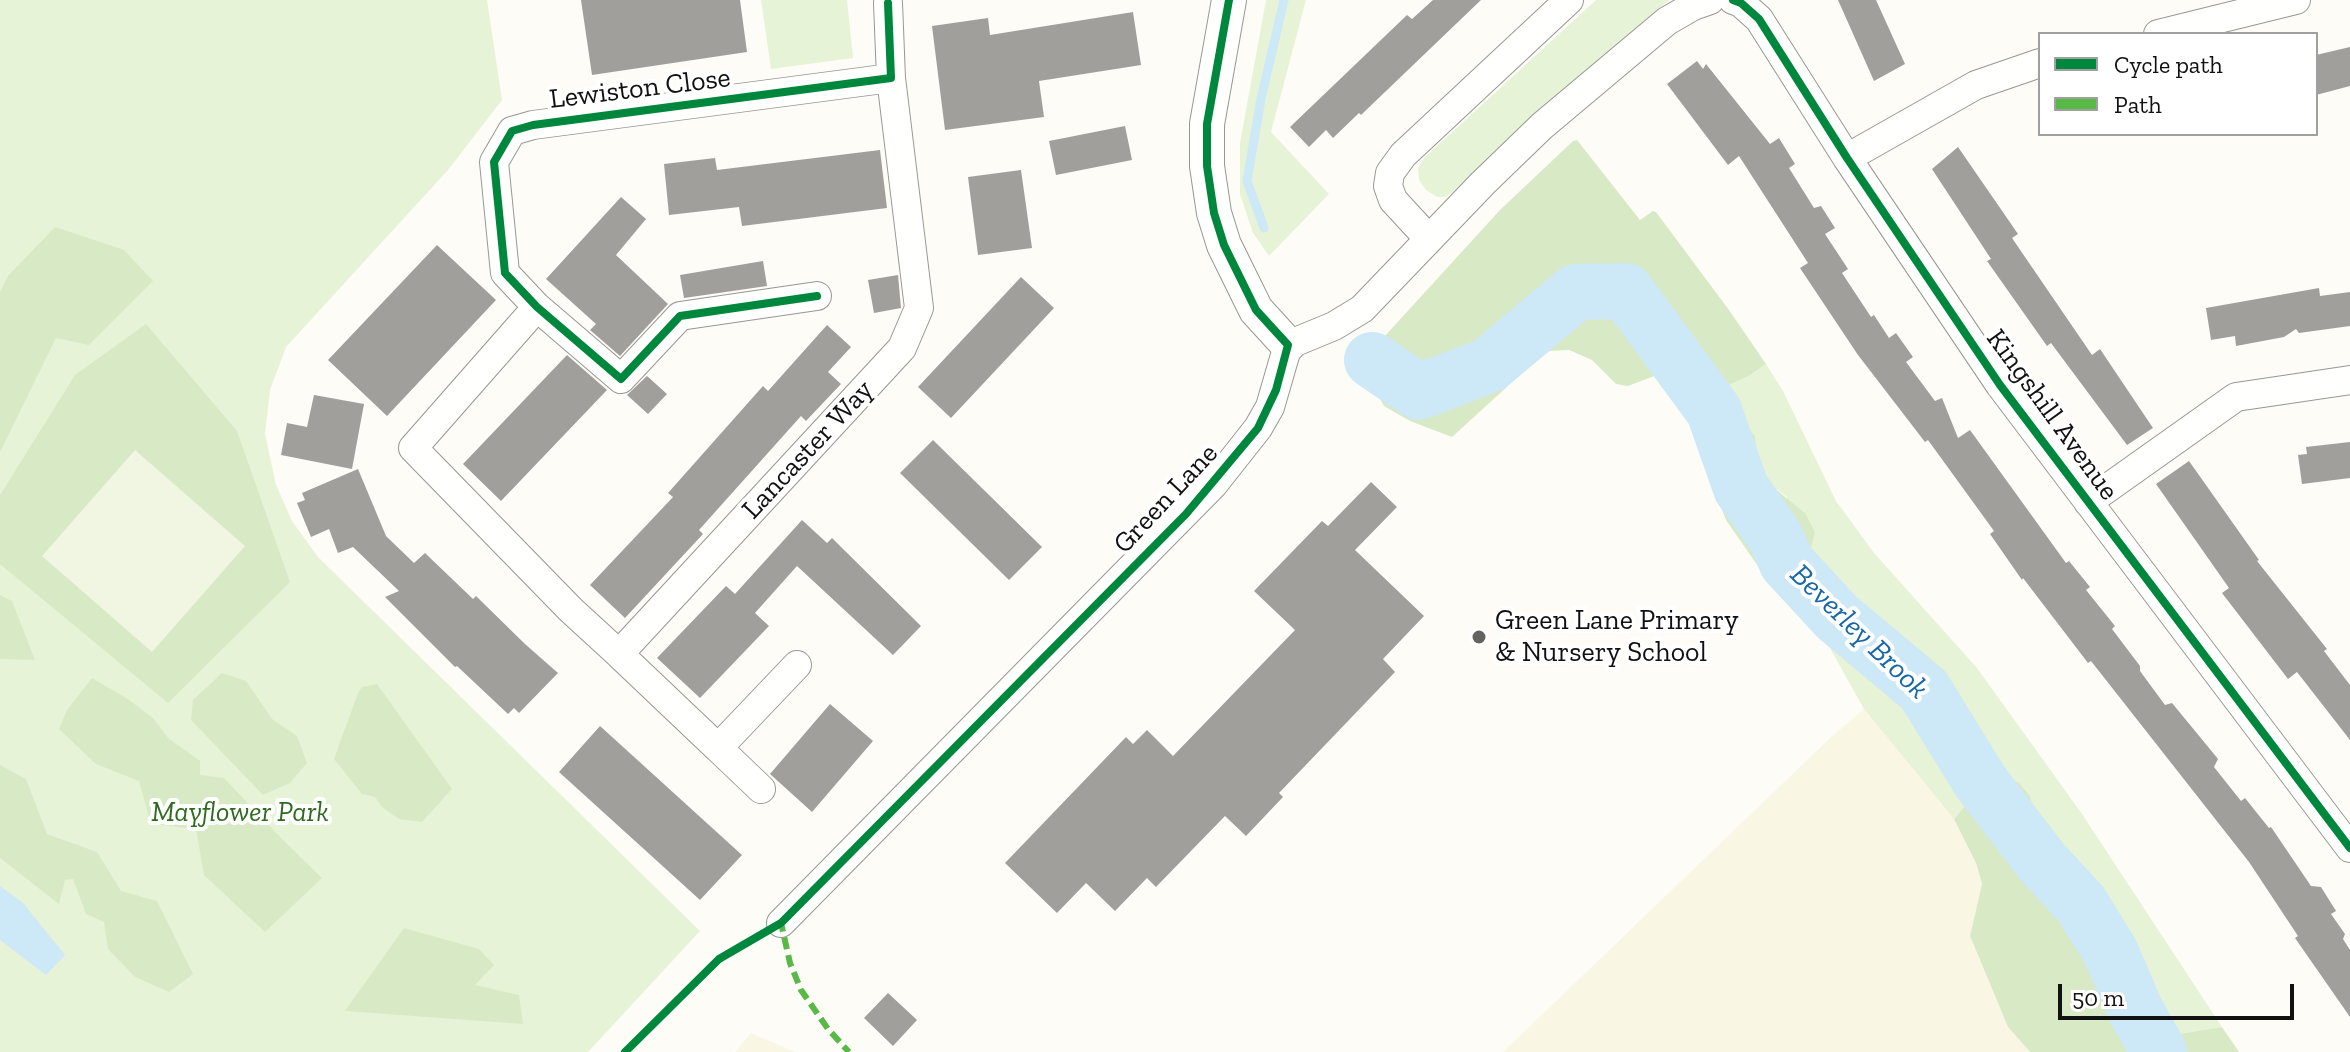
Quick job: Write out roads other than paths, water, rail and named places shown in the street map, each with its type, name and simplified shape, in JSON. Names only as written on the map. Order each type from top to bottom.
[{"type":"street","points":[[1229,0],[1207,124],[1207,166],[1214,213],[1224,245],[1256,310],[1288,345],[1334,326],[1362,309],[1542,126],[1667,21],[1710,0]]},
{"type":"street","points":[[1429,239],[1393,200],[1388,186],[1390,173],[1403,155],[1569,0]]},
{"type":"street","name":"Kingshill Avenue","points":[[1733,0],[1759,19],[1847,158],[2000,385],[2350,848]]},
{"type":"street","points":[[2166,32],[2296,0]]},
{"type":"street","points":[[891,78],[895,1]]},
{"type":"street","points":[[1847,158],[1976,85],[2038,64]]},
{"type":"street","name":"Lewiston Close","points":[[817,296],[680,316],[621,379],[537,307],[505,273],[494,162],[512,131],[533,125],[891,78]]},
{"type":"street","name":"Lancaster Way","points":[[619,654],[902,348],[919,308],[891,78]]},
{"type":"street","points":[[537,307],[413,448],[571,610],[761,789]]},
{"type":"street","name":"Green Lane","points":[[781,923],[1213,485],[1258,428],[1276,390],[1288,345]]},
{"type":"street","points":[[2088,502],[2236,397],[2350,380]]},
{"type":"street","points":[[718,748],[797,665]]},
{"type":"water","points":[[0,886],[23,903],[65,955],[46,975],[0,940]]},
{"type":"waterway","name":"Beverley Brook","points":[[1264,228],[1247,181],[1261,99],[1284,0]]},
{"type":"waterway","name":"Beverley Brook","points":[[1372,360],[1419,392],[1489,365],[1576,292],[1626,291],[1714,411],[1741,488],[1776,538],[1787,563],[1837,617],[1924,690],[1980,781],[2042,862],[2081,904],[2111,953],[2136,1011],[2159,1052]]},
{"type":"place","name":"Green Lane Primary & Nursery School","points":[[1479,637]]},
{"type":"park label","name":"Mayflower Park","points":[[240,813]]}]
